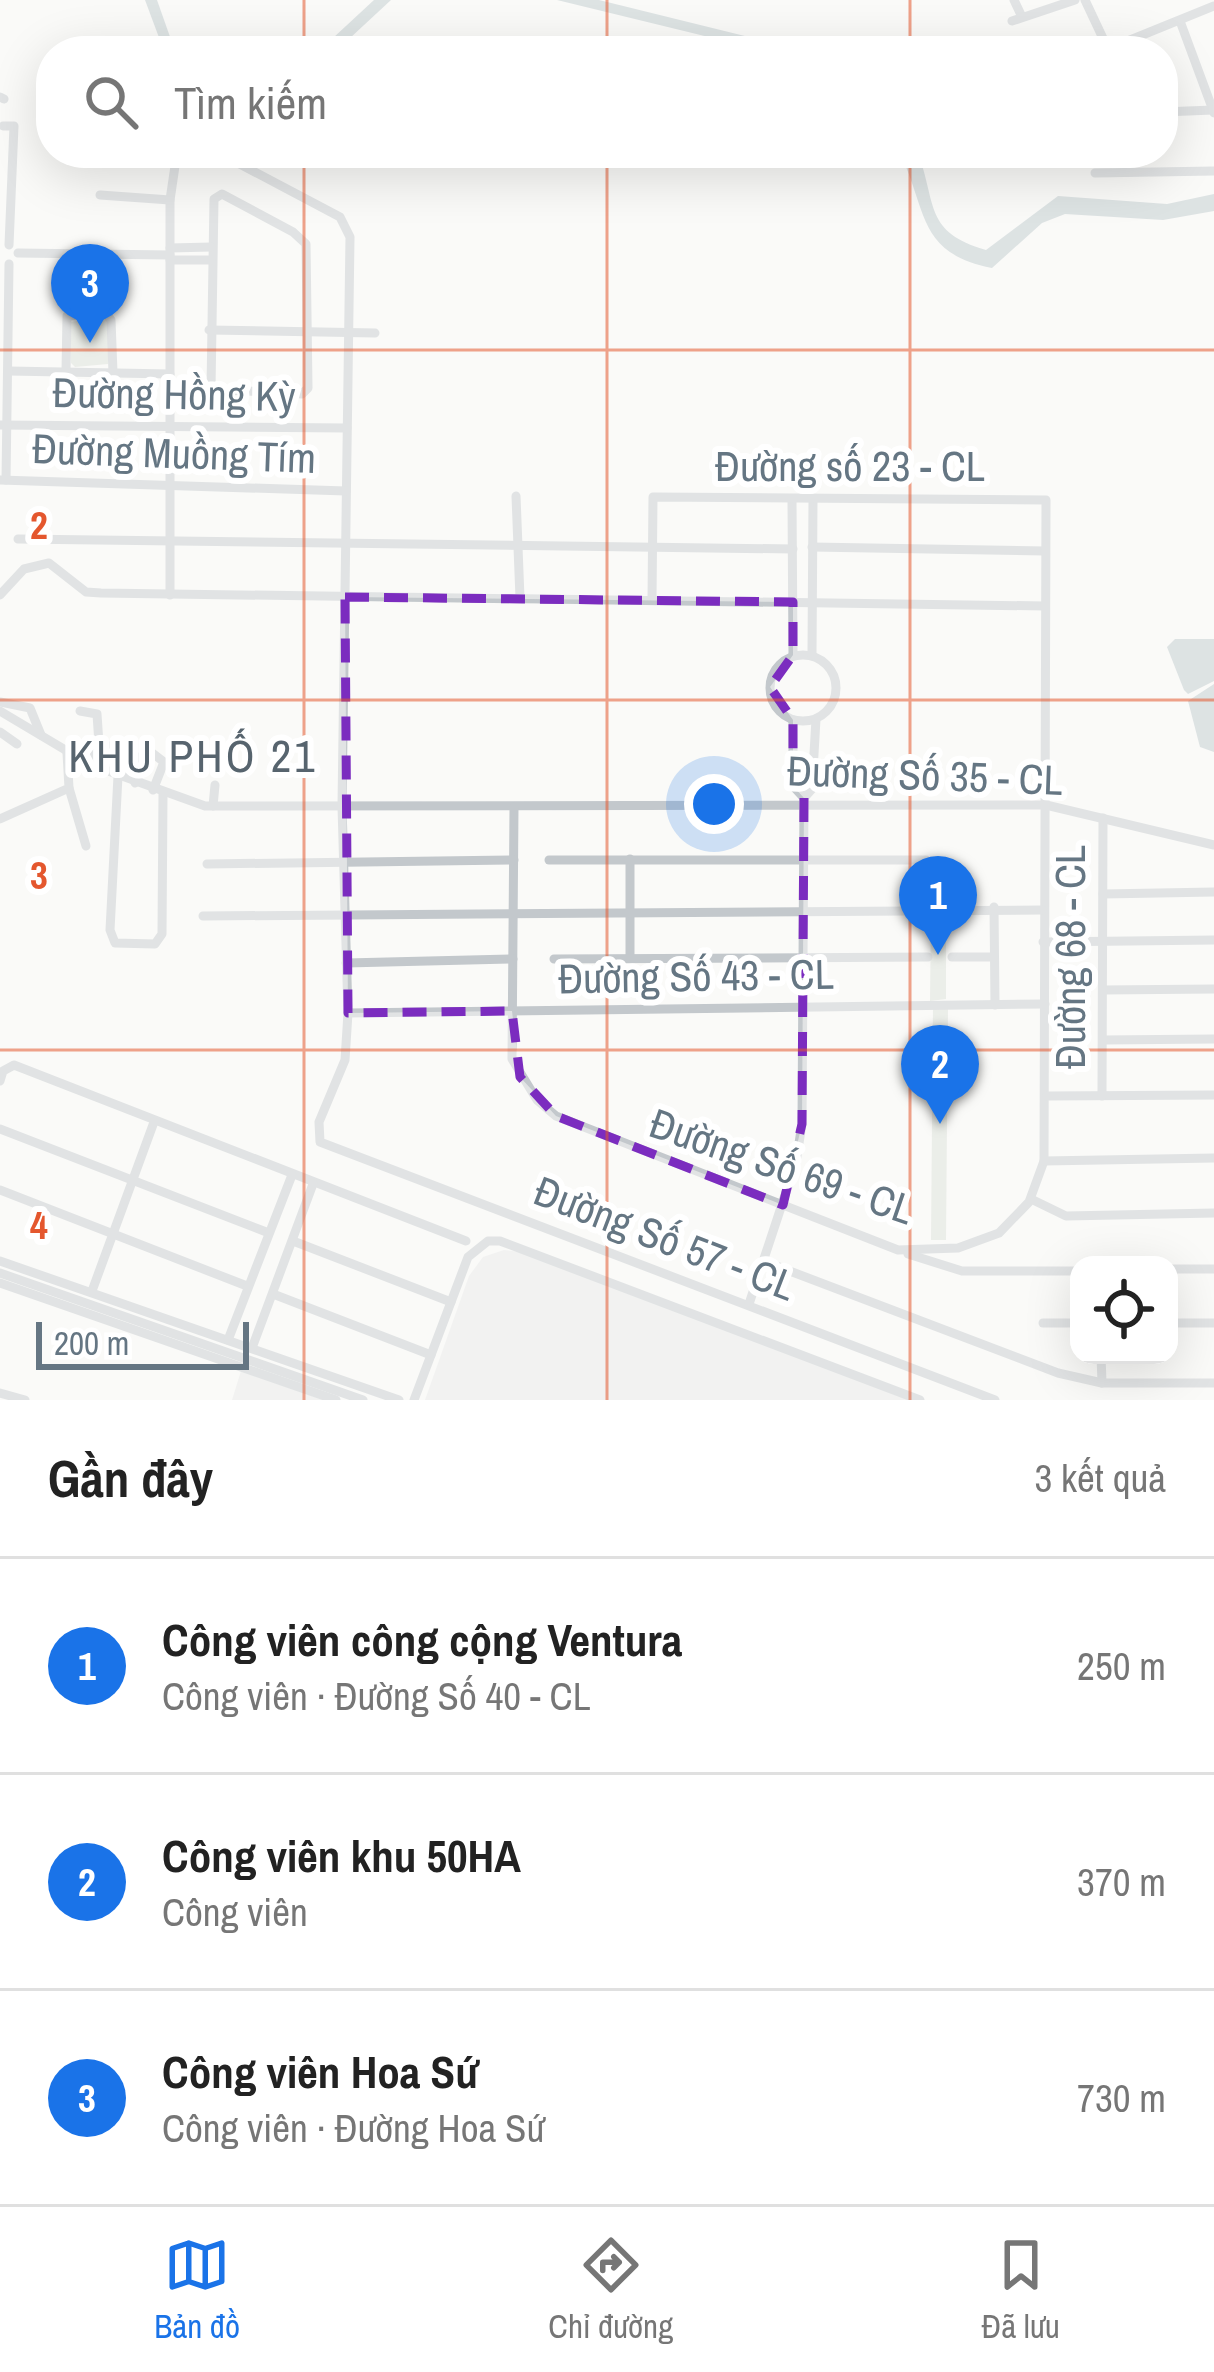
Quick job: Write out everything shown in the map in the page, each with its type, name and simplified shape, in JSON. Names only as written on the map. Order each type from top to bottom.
[{"type":"street","points":[[1014,0],[1017,19],[1075,0]]},
{"type":"street","points":[[1085,0],[1100,36]]},
{"type":"street","points":[[1142,36],[1214,6]]},
{"type":"street","points":[[1178,112],[1213,112],[1180,21]]},
{"type":"street","points":[[3,126],[14,126],[6,192],[4,311],[9,370],[3,480]]},
{"type":"street","points":[[170,596],[170,200],[175,168]]},
{"type":"street","points":[[247,168],[340,217],[347,226],[342,806],[348,1013]]},
{"type":"street","points":[[1095,173],[1214,171]]},
{"type":"street","points":[[222,194],[306,244],[308,388],[302,394],[216,392],[210,384],[211,254],[214,199],[222,194]]},
{"type":"street","points":[[100,195],[170,200]]},
{"type":"street","points":[[7,254],[211,254]]},
{"type":"street","points":[[66,371],[67,316],[106,314],[112,320],[113,373]]},
{"type":"street","points":[[209,330],[375,333]]},
{"type":"street","points":[[9,370],[170,374]]},
{"type":"street","name":"Đường Hồng Kỳ","points":[[4,425],[347,428]]},
{"type":"street","name":"Đường Muồng Tím","points":[[3,480],[169,489],[346,491]]},
{"type":"street","points":[[516,496],[520,598]]},
{"type":"street","name":"Đường số 23 - CL","points":[[651,545],[653,497],[1046,500]]},
{"type":"street","points":[[792,499],[793,656]]},
{"type":"street","points":[[812,655],[813,499]]},
{"type":"street","name":"Đường Số 69 - CL","points":[[514,807],[512,1059],[537,1100],[556,1116],[898,1250],[958,1248],[1011,1223],[1030,1199],[1044,1161],[1046,500]]},
{"type":"street","points":[[18,539],[794,549]]},
{"type":"street","points":[[651,545],[652,600]]},
{"type":"street","points":[[812,547],[1045,551]]},
{"type":"street","points":[[0,596],[24,569],[49,563],[86,592],[170,596],[1045,606]]},
{"type":"street","points":[[812,655],[824,662],[836,681],[833,704],[816,719],[793,720],[776,707],[770,687],[776,668],[793,656],[812,655]]},
{"type":"street","points":[[0,702],[30,708],[41,735]]},
{"type":"street","points":[[0,711],[41,735]]},
{"type":"street","points":[[80,711],[97,714],[99,744],[89,764]]},
{"type":"street","points":[[804,800],[812,789],[816,719]]},
{"type":"street","points":[[749,1304],[783,1205],[802,1124],[804,800],[794,786],[793,720]]},
{"type":"street","points":[[0,732],[17,744]]},
{"type":"street","name":"Đường Số 35 - CL","points":[[41,735],[67,753],[118,776],[213,806],[514,807],[804,800],[1046,805],[1214,844]]},
{"type":"street","points":[[99,744],[145,760]]},
{"type":"street","points":[[118,776],[110,930],[115,943],[155,944],[162,934],[158,792],[164,757],[151,752],[135,783]]},
{"type":"street","points":[[67,753],[69,788],[86,847]]},
{"type":"street","points":[[213,806],[214,785]]},
{"type":"street","points":[[0,819],[69,788]]},
{"type":"street","name":"Đường 68 - CL","points":[[1102,1096],[1103,818]]},
{"type":"street","points":[[630,859],[630,958]]},
{"type":"street","points":[[207,864],[514,860]]},
{"type":"street","points":[[549,860],[926,860]]},
{"type":"street","points":[[1103,894],[1214,892]]},
{"type":"street","points":[[994,908],[995,1005]]},
{"type":"street","points":[[203,916],[1042,910]]},
{"type":"street","points":[[1043,942],[1214,940]]},
{"type":"street","points":[[554,959],[928,957]]},
{"type":"street","points":[[952,957],[994,957]]},
{"type":"street","points":[[346,963],[513,959]]},
{"type":"street","points":[[1103,990],[1214,989]]},
{"type":"street","name":"Đường Số 43 - CL","points":[[348,1013],[1045,1004]]},
{"type":"street","name":"Đường Số 57 - CL","points":[[348,1013],[345,1060],[317,1133],[326,1146],[995,1400]]},
{"type":"street","points":[[1102,1040],[1214,1039]]},
{"type":"street","points":[[0,1081],[14,1065],[466,1241]]},
{"type":"street","points":[[1047,1096],[1214,1095]]},
{"type":"street","points":[[92,1292],[154,1122]]},
{"type":"street","points":[[0,1129],[268,1233]]},
{"type":"street","points":[[1044,1161],[1214,1158]]},
{"type":"street","points":[[228,1340],[292,1175]]},
{"type":"street","points":[[252,1348],[313,1184]]},
{"type":"street","points":[[0,1190],[248,1286]]},
{"type":"street","points":[[1030,1199],[1066,1216],[1214,1213]]},
{"type":"street","points":[[293,1241],[451,1302]]},
{"type":"street","points":[[414,1400],[468,1258],[488,1241],[500,1241],[920,1400]]},
{"type":"street","points":[[898,1250],[962,1271],[1070,1271]]},
{"type":"street","points":[[766,1262],[1046,1370],[1102,1382],[1214,1383]]},
{"type":"street","points":[[0,1266],[92,1292],[399,1400]]},
{"type":"street","points":[[0,1266],[363,1400]]},
{"type":"street","points":[[0,1266],[386,1400]]},
{"type":"street","points":[[1178,1269],[1214,1268]]},
{"type":"street","points":[[0,1283],[336,1400]]},
{"type":"street","points":[[273,1294],[431,1355]]},
{"type":"street","points":[[1043,1323],[1070,1323]]},
{"type":"street","points":[[1178,1323],[1214,1323]]},
{"type":"street","points":[[1102,1364],[1102,1382]]},
{"type":"street","points":[[0,1393],[25,1400]]},
{"type":"highlighted area","points":[[345,597],[793,602],[793,655],[770,687],[793,720],[793,786],[804,798],[802,1124],[783,1205],[556,1116],[520,1077],[512,1011],[348,1013]]},
{"type":"shaded area","points":[[145,0],[157,0],[170,36],[158,36]]},
{"type":"shaded area","points":[[374,0],[391,0],[352,36],[335,36]]},
{"type":"shaded area","points":[[557,0],[599,0],[745,36],[705,36]]},
{"type":"shaded area","points":[[906,168],[922,168],[942,225],[966,243],[986,250],[1058,196],[1167,204],[1214,194],[1214,211],[1163,220],[1065,214],[1042,223],[992,268],[968,261],[937,241]]},
{"type":"shaded area","points":[[104,317],[109,322],[108,364],[75,367],[71,363],[71,322]]},
{"type":"shaded area","points":[[1175,639],[1214,639],[1214,681],[1188,694],[1184,690],[1167,647]]},
{"type":"shaded area","points":[[1214,684],[1214,752],[1200,747],[1188,701]]},
{"type":"shaded area","points":[[931,911],[946,911],[946,999],[930,1001]]},
{"type":"shaded area","points":[[933,1008],[948,1008],[946,1240],[931,1240]]},
{"type":"shaded area","points":[[504,1250],[522,1252],[909,1400],[425,1400],[469,1276],[483,1257]]},
{"type":"shaded area","points":[[241,1371],[323,1400],[232,1400]]},
{"type":"place","name":"Công viên Hoa Sứ","points":[[90,343]]},
{"type":"place","name":"Công viên công cộng Ventura","points":[[938,955]]},
{"type":"place","name":"Công viên khu 50HA","points":[[940,1124]]},
{"type":"district","name":"KHU PHỐ 21","points":[[193,755]]}]
